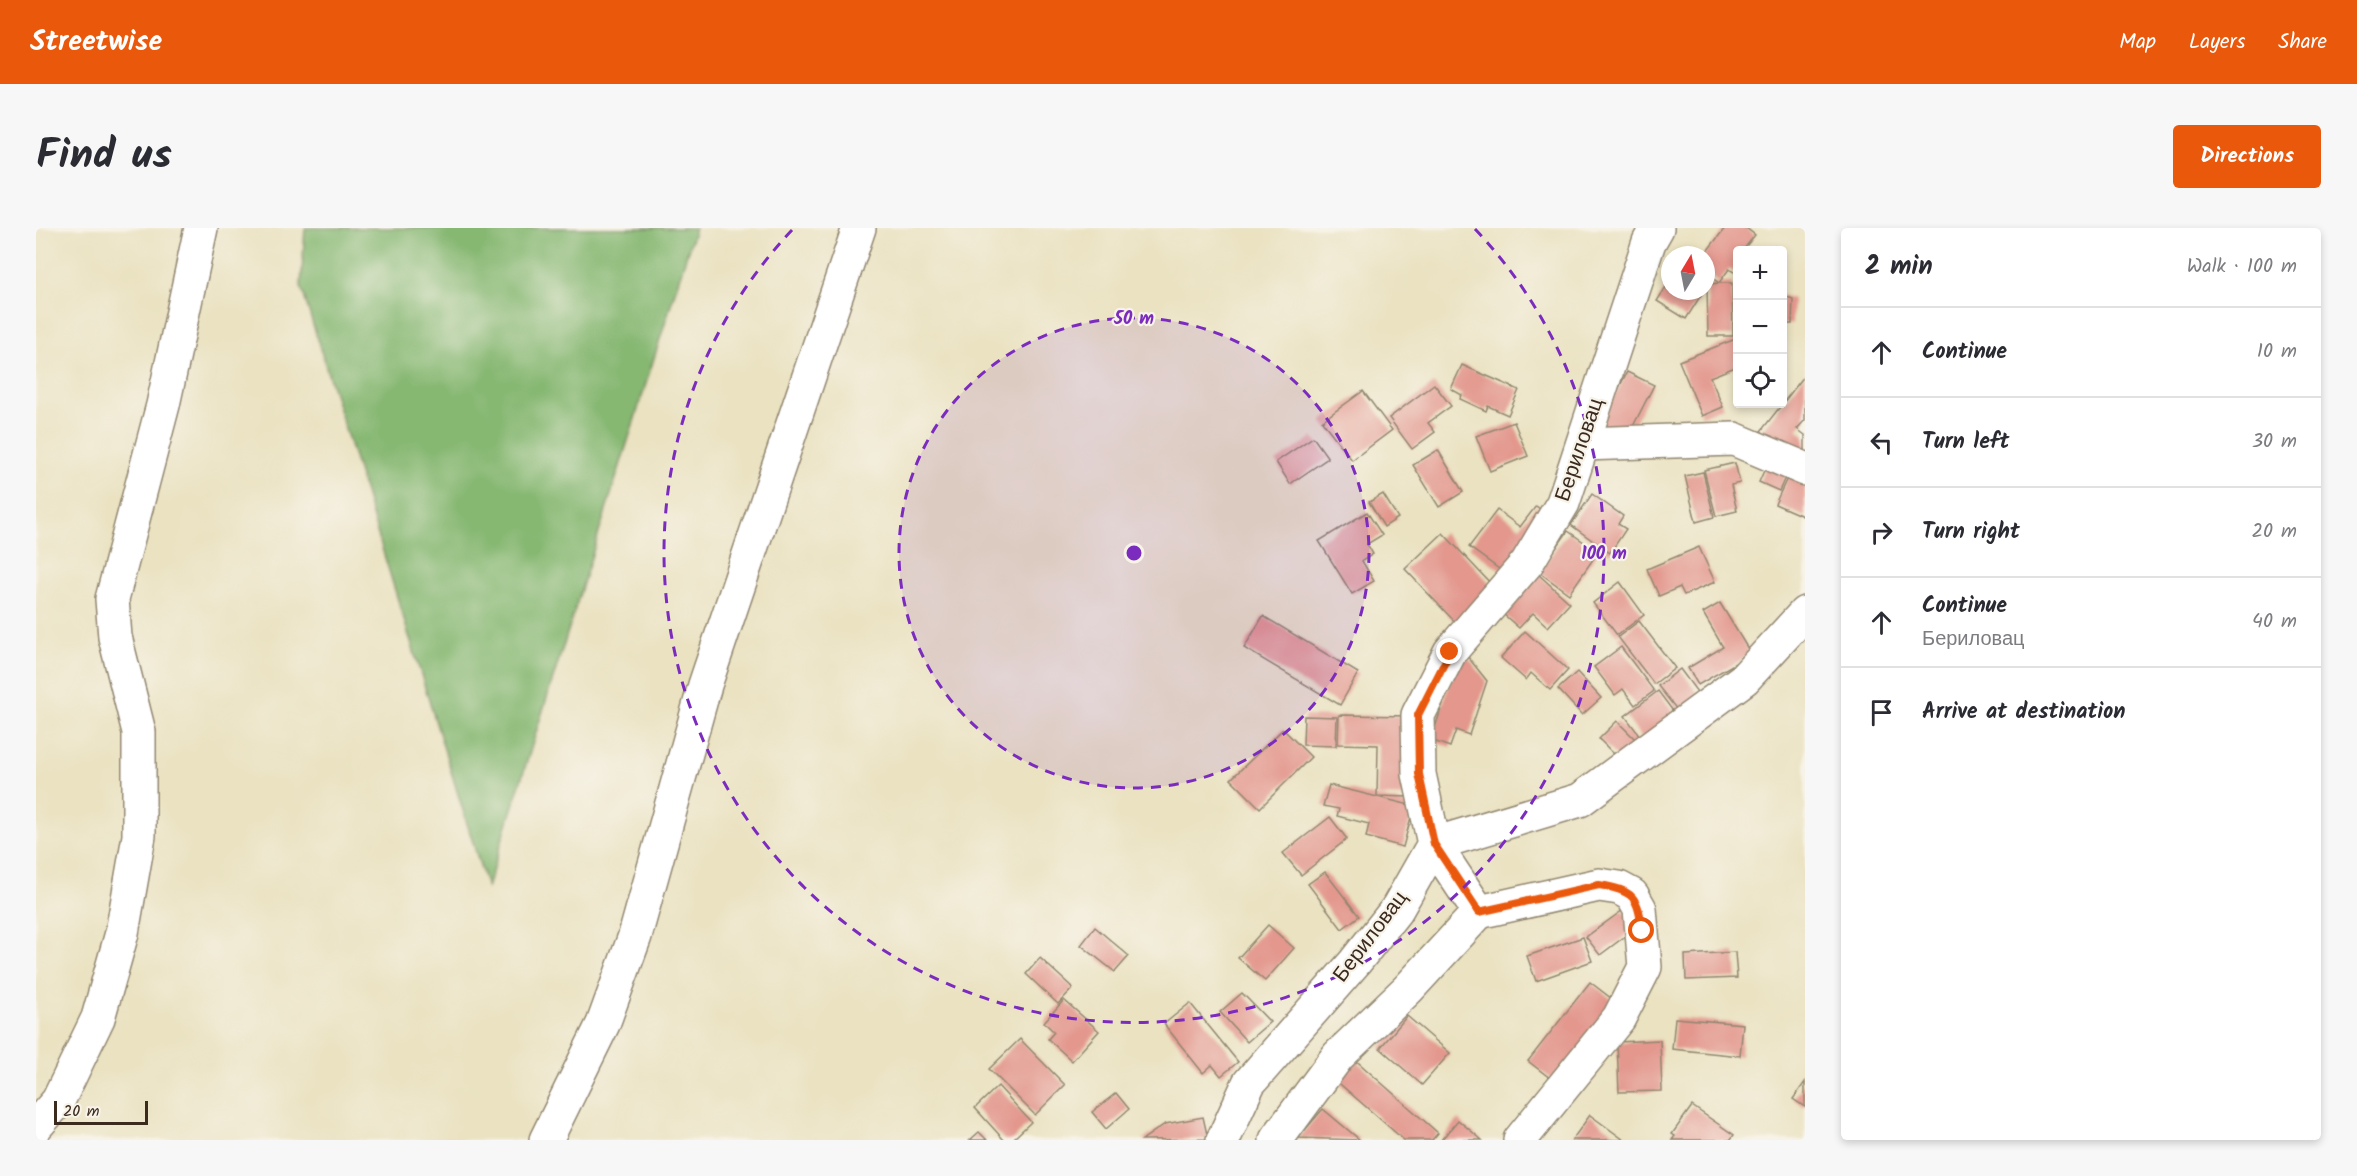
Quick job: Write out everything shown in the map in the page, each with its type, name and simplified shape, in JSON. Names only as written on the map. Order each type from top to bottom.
[{"type":"street","points":[[36,1126],[58,1101],[98,1018],[122,933],[139,836],[139,732],[115,637],[112,599],[163,405],[201,228]]},
{"type":"street","points":[[546,1140],[603,1024],[635,936],[705,685],[859,228]]},
{"type":"street","name":"Бериловац","points":[[1223,1140],[1249,1083],[1355,962],[1397,909],[1434,844],[1419,774],[1418,715],[1450,652],[1527,563],[1563,503],[1649,242],[1657,228]]},
{"type":"street","points":[[1582,444],[1734,439],[1805,469]]},
{"type":"street","points":[[1479,912],[1434,844],[1580,800],[1744,680],[1805,613]]},
{"type":"street","points":[[1276,1140],[1338,1056],[1408,989],[1479,912],[1599,885],[1619,888],[1632,895],[1640,909],[1645,967],[1619,1018],[1520,1140]]},
{"type":"green space","points":[[305,228],[695,228],[487,888],[301,286]]},
{"type":"building","points":[[1725,228],[1746,228],[1755,235],[1746,246],[1733,246],[1733,271],[1729,269],[1719,283],[1715,280],[1715,246],[1711,246]]},
{"type":"building","points":[[1732,283],[1733,336],[1708,336],[1707,300],[1715,300],[1715,284]]},
{"type":"building","points":[[1661,295],[1661,300],[1698,300],[1686,319],[1657,301]]},
{"type":"building","points":[[1787,297],[1793,299],[1792,324],[1787,324]]},
{"type":"building","points":[[1733,340],[1733,368],[1710,377],[1723,407],[1702,416],[1679,361]]},
{"type":"building","points":[[1462,365],[1519,390],[1508,415],[1488,406],[1486,411],[1460,399],[1462,395],[1451,389]]},
{"type":"building","points":[[1627,372],[1654,385],[1627,438],[1600,425]]},
{"type":"building","points":[[1805,375],[1805,420],[1797,429],[1805,435],[1805,464],[1761,431],[1779,408],[1787,408],[1787,398]]},
{"type":"building","points":[[1434,384],[1451,406],[1428,423],[1435,432],[1412,449],[1389,418]]},
{"type":"building","points":[[1363,391],[1392,430],[1352,460],[1322,421]]},
{"type":"building","points":[[1514,422],[1528,456],[1490,471],[1476,436]]},
{"type":"building","points":[[1313,437],[1328,458],[1290,484],[1276,462]]},
{"type":"building","points":[[1438,450],[1463,492],[1439,507],[1413,465]]},
{"type":"building","points":[[1735,463],[1740,483],[1731,485],[1737,511],[1716,516],[1704,470]]},
{"type":"building","points":[[1767,464],[1787,473],[1779,491],[1759,482]]},
{"type":"building","points":[[1703,472],[1714,517],[1696,522],[1685,476]]},
{"type":"building","points":[[1789,474],[1805,482],[1805,517],[1775,504]]},
{"type":"building","points":[[1383,494],[1398,518],[1384,527],[1369,502]]},
{"type":"building","points":[[1592,494],[1623,516],[1618,524],[1626,529],[1610,553],[1571,525]]},
{"type":"building","points":[[1536,506],[1552,518],[1510,577],[1469,547],[1497,510],[1520,527]]},
{"type":"building","points":[[1367,512],[1382,535],[1367,544],[1373,554],[1362,561],[1374,581],[1352,594],[1319,541]]},
{"type":"building","points":[[1568,531],[1598,552],[1569,594],[1539,572]]},
{"type":"building","points":[[1443,533],[1493,586],[1455,622],[1405,569]]},
{"type":"building","points":[[1699,547],[1715,582],[1684,595],[1680,587],[1659,596],[1647,569]]},
{"type":"building","points":[[1538,574],[1570,603],[1548,627],[1533,613],[1519,628],[1502,613]]},
{"type":"building","points":[[1620,582],[1644,615],[1617,635],[1593,603]]},
{"type":"building","points":[[1720,603],[1751,654],[1698,685],[1688,668],[1723,647],[1703,613]]},
{"type":"building","points":[[1263,616],[1358,673],[1340,705],[1244,648]]},
{"type":"building","points":[[1639,621],[1675,668],[1654,684],[1618,637]]},
{"type":"building","points":[[1525,631],[1568,670],[1550,690],[1531,673],[1526,680],[1501,658]]},
{"type":"building","points":[[1621,647],[1654,691],[1635,705],[1623,689],[1615,695],[1594,667]]},
{"type":"building","points":[[1464,652],[1487,681],[1469,735],[1456,730],[1450,747],[1431,740],[1454,670]]},
{"type":"building","points":[[1680,669],[1703,700],[1682,716],[1658,686]]},
{"type":"building","points":[[1577,672],[1601,698],[1582,715],[1558,689]]},
{"type":"building","points":[[1658,691],[1679,719],[1646,744],[1625,716]]},
{"type":"building","points":[[1339,715],[1412,716],[1409,797],[1377,796],[1378,745],[1338,744]]},
{"type":"building","points":[[1304,716],[1337,717],[1336,746],[1303,745]]},
{"type":"building","points":[[1617,721],[1642,746],[1624,764],[1599,739]]},
{"type":"building","points":[[1283,729],[1311,757],[1260,808],[1231,779]]},
{"type":"building","points":[[1329,785],[1414,806],[1403,847],[1366,837],[1369,824],[1337,816],[1339,809],[1323,806]]},
{"type":"building","points":[[1330,817],[1347,839],[1301,875],[1283,853]]},
{"type":"building","points":[[1325,872],[1359,916],[1342,929],[1308,884]]},
{"type":"building","points":[[1623,910],[1636,928],[1600,955],[1586,937]]},
{"type":"building","points":[[1268,925],[1294,948],[1265,981],[1238,958]]},
{"type":"building","points":[[1095,927],[1129,956],[1115,972],[1081,945]]},
{"type":"building","points":[[1583,937],[1592,961],[1536,981],[1527,956]]},
{"type":"building","points":[[1735,952],[1737,978],[1686,980],[1685,955]]},
{"type":"building","points":[[1040,958],[1073,988],[1058,1004],[1026,974]]},
{"type":"building","points":[[1590,982],[1621,1006],[1559,1085],[1528,1061]]},
{"type":"building","points":[[1242,993],[1270,1022],[1247,1042],[1220,1012]]},
{"type":"building","points":[[1064,1000],[1099,1031],[1072,1061],[1048,1039],[1054,1032],[1044,1022]]},
{"type":"building","points":[[1190,1003],[1238,1062],[1221,1076],[1212,1065],[1203,1073],[1164,1024]]},
{"type":"building","points":[[1407,1016],[1450,1053],[1422,1085],[1380,1048]]},
{"type":"building","points":[[1675,1018],[1743,1024],[1740,1056],[1672,1049]]},
{"type":"building","points":[[1020,1039],[1065,1085],[1035,1115],[989,1069]]},
{"type":"building","points":[[1660,1040],[1662,1091],[1619,1092],[1617,1042]]},
{"type":"building","points":[[1351,1056],[1438,1133],[1432,1140],[1404,1140],[1333,1078]]},
{"type":"building","points":[[1805,1082],[1805,1107],[1793,1099]]},
{"type":"building","points":[[998,1086],[1031,1122],[1012,1140],[1004,1140],[975,1108]]},
{"type":"building","points":[[1116,1093],[1129,1109],[1106,1129],[1092,1112]]},
{"type":"building","points":[[1692,1106],[1734,1135],[1730,1140],[1672,1140],[1675,1136],[1672,1134]]},
{"type":"building","points":[[1323,1109],[1360,1140],[1298,1138]]},
{"type":"building","points":[[1590,1115],[1624,1140],[1572,1140]]},
{"type":"building","points":[[1203,1117],[1208,1139],[1142,1140],[1165,1124]]},
{"type":"building","points":[[1458,1120],[1482,1140],[1441,1140]]},
{"type":"building","points":[[979,1132],[987,1140],[970,1140]]},
{"type":"route","points":[[1450,652],[1418,715],[1419,774],[1434,844],[1479,912],[1599,885],[1619,888],[1632,895],[1640,909],[1642,931]]}]
